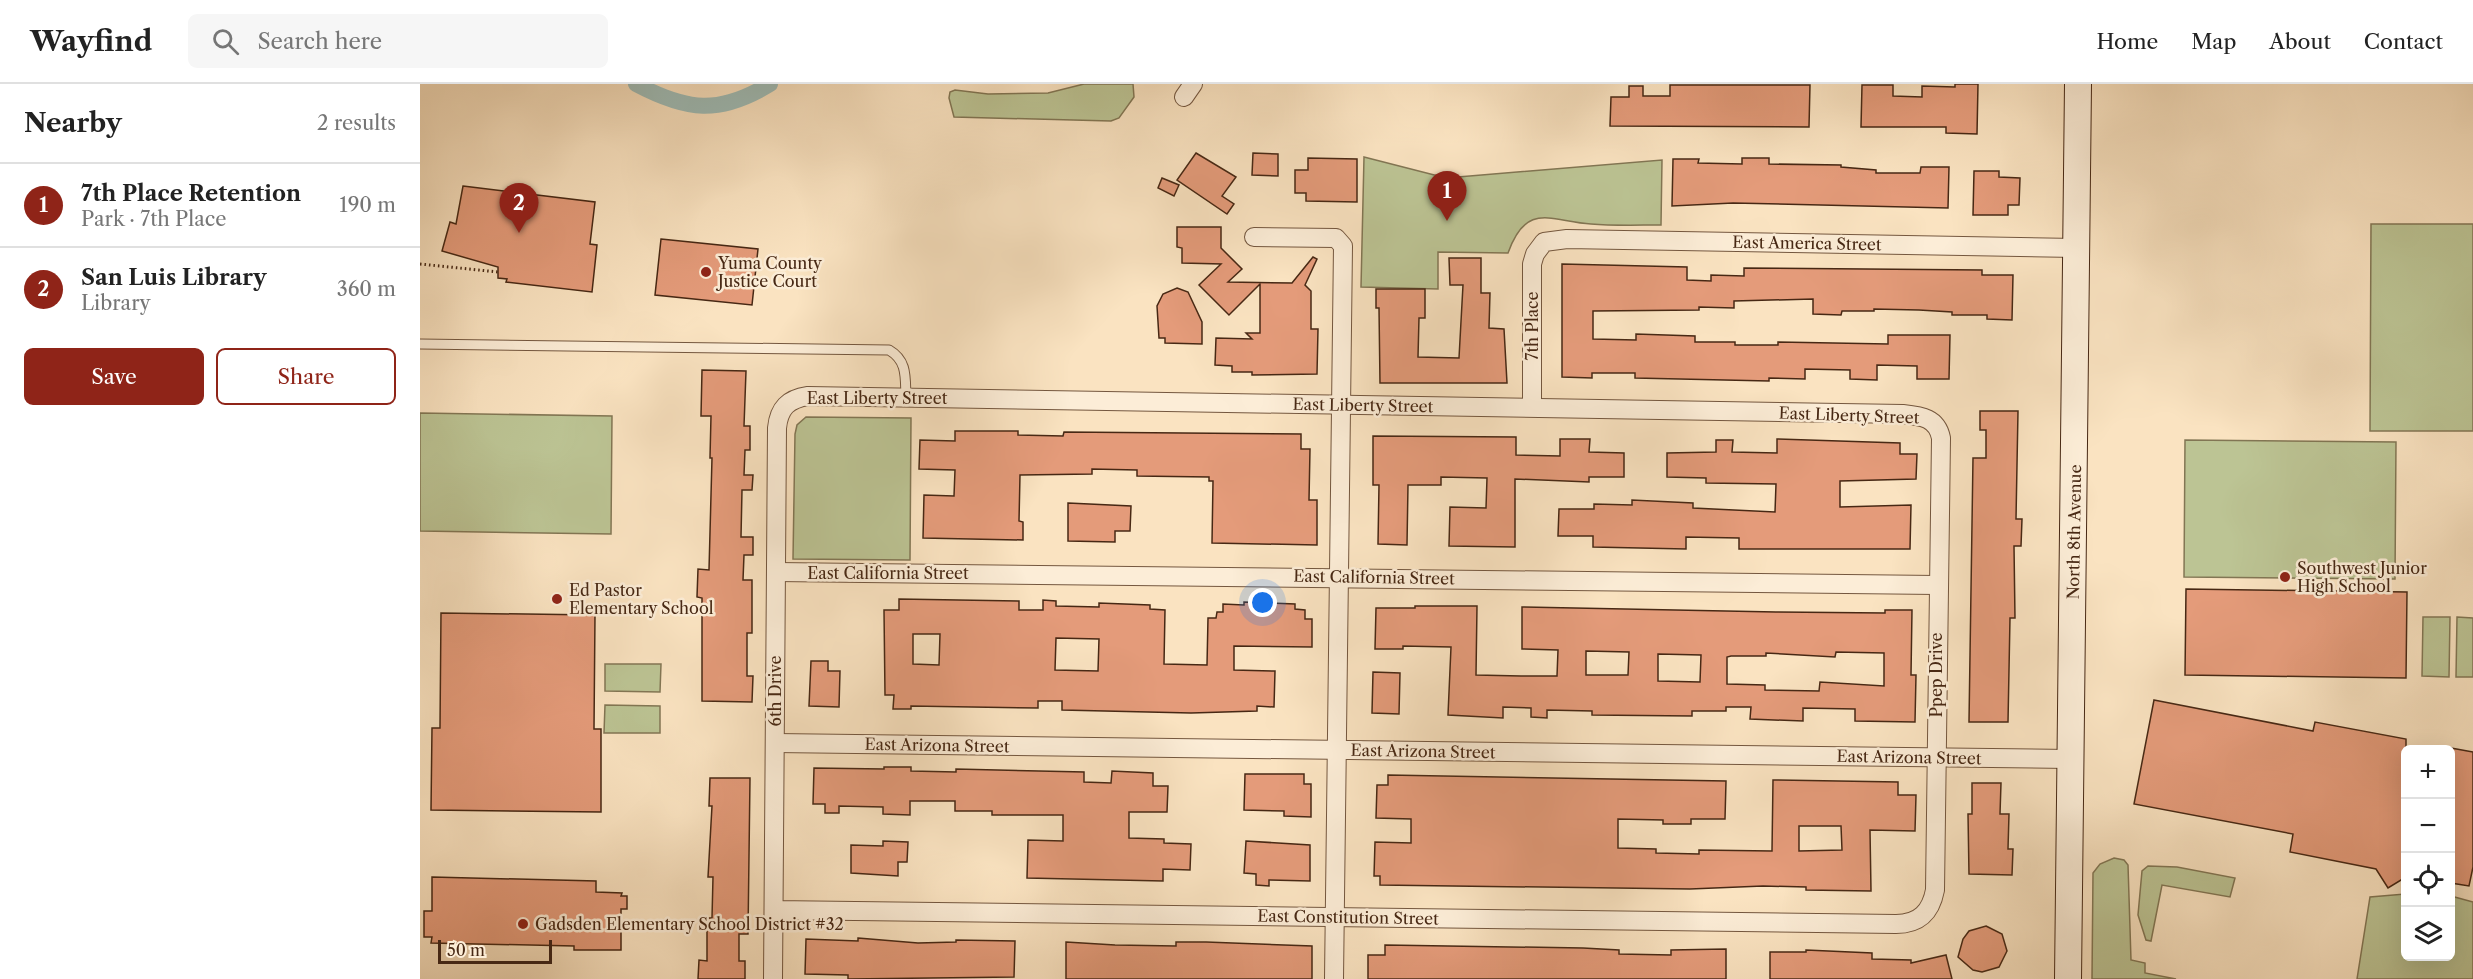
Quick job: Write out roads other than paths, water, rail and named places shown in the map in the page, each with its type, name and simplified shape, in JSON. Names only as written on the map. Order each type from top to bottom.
[{"type":"main road","name":"North 8th Avenue","points":[[2068,979],[2078,84]]},
{"type":"street","points":[[1254,237],[1336,238],[1341,242],[1342,405],[1334,979]]},
{"type":"street","name":"East America Street","points":[[1539,247],[1544,242],[1567,239],[2076,248]]},
{"type":"street","name":"7th Place","points":[[1532,407],[1532,264],[1539,247]]},
{"type":"street","name":"East Liberty Street","points":[[785,405],[796,398],[808,396],[1903,414],[1925,417],[1938,428]]},
{"type":"street","name":"6th Drive","points":[[774,979],[777,428],[778,415],[785,405]]},
{"type":"street","name":"Ppep Drive","points":[[1921,918],[1932,906],[1935,890],[1937,585],[1941,438],[1938,428]]},
{"type":"street","name":"East California Street","points":[[776,572],[1937,585]]},
{"type":"street","name":"East Arizona Street","points":[[775,742],[2070,759]]},
{"type":"street","name":"East Constitution Street","points":[[774,910],[1896,924],[1906,924],[1921,918]]},
{"type":"lane","points":[[420,344],[890,350],[899,356],[904,364],[906,398]]},
{"type":"waterway","points":[[636,84],[671,100],[703,106],[735,101],[770,84]]},
{"type":"place","name":"7th Place Retention","points":[[1447,221]]},
{"type":"place","name":"San Luis Library","points":[[519,233]]},
{"type":"place","name":"Yuma County Justice Court","points":[[706,272]]},
{"type":"place","name":"Southwest Junior High School","points":[[2285,577]]},
{"type":"place","name":"Ed Pastor Elementary School","points":[[557,599]]},
{"type":"place","name":"Gadsden Elementary School District #32","points":[[523,924]]}]
